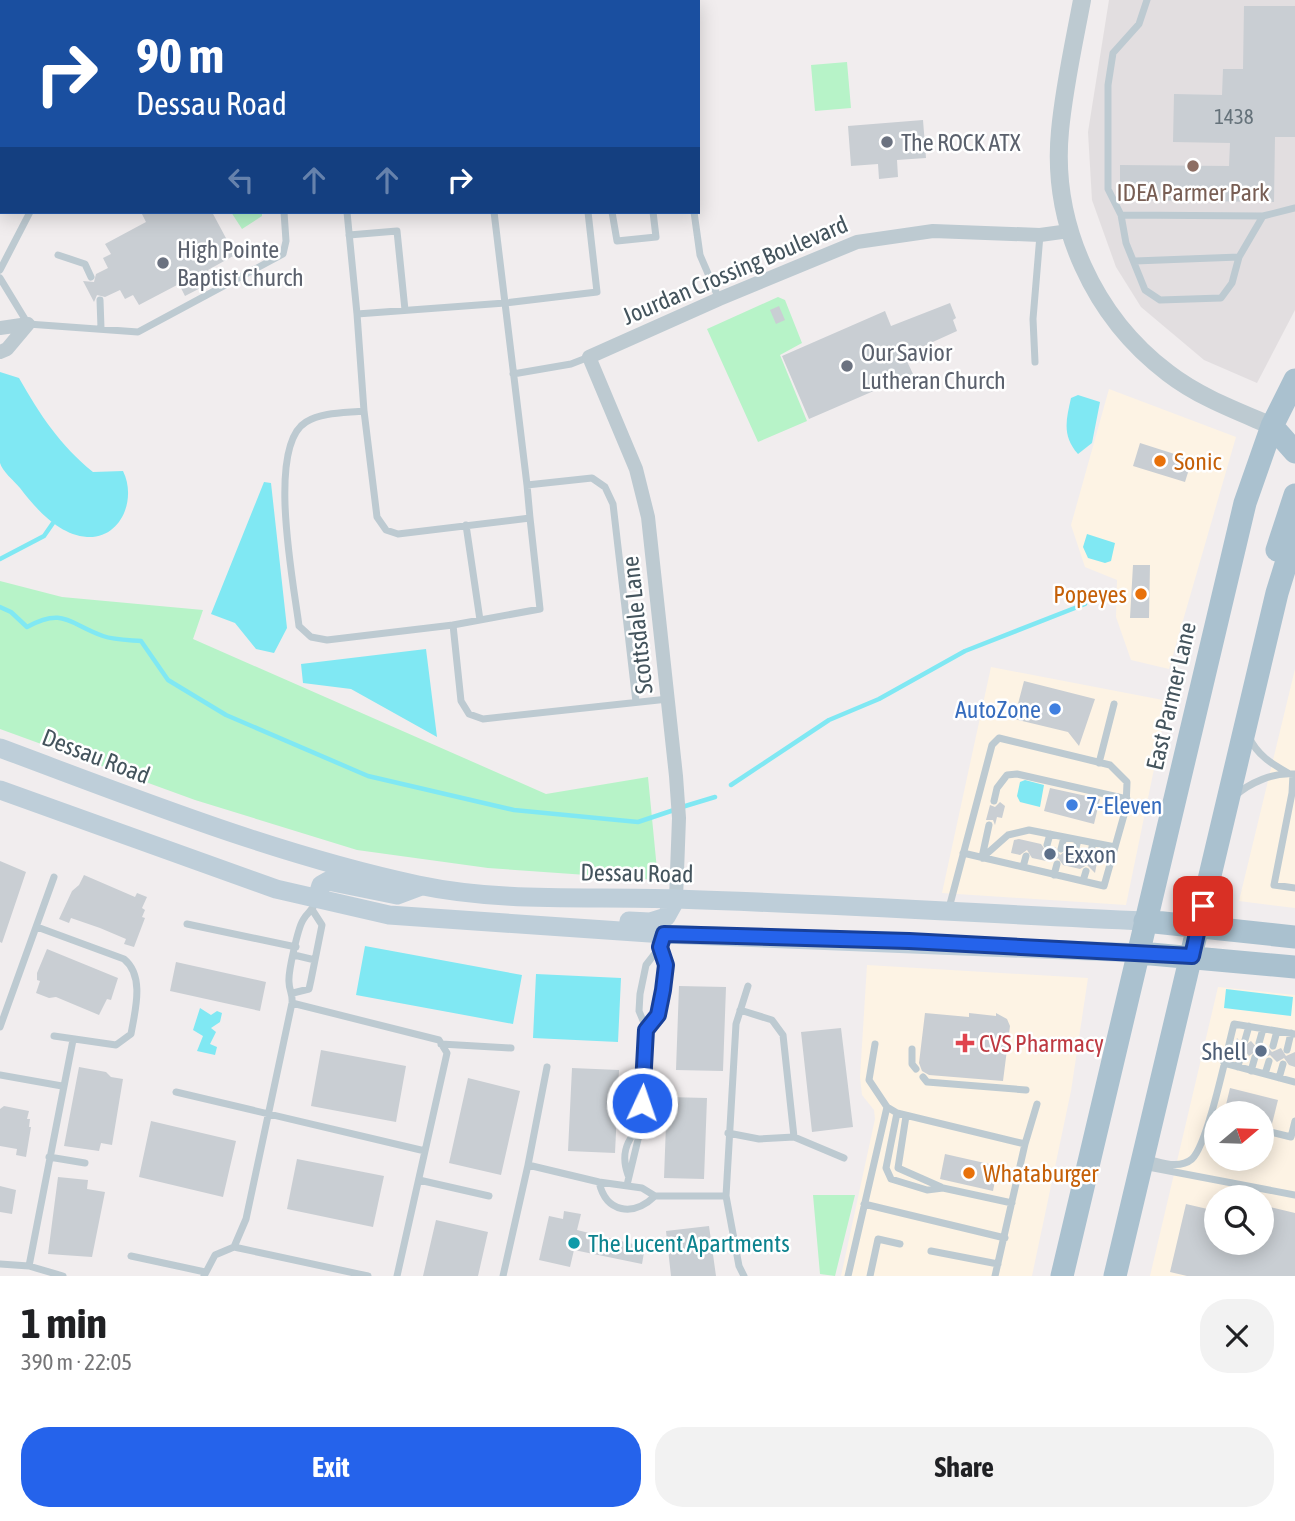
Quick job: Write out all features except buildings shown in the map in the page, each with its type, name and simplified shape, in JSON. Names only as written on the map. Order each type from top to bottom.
[{"type":"main road","name":"East Parmer Lane","points":[[1062,1276],[1238,530],[1272,426],[1295,380]]},
{"type":"main road","points":[[1272,426],[1295,452]]},
{"type":"main road","points":[[1274,607],[1268,589],[1268,576],[1295,495]]},
{"type":"main road","points":[[1115,1276],[1274,607],[1295,535]]},
{"type":"main road","name":"Dessau Road","points":[[0,748],[217,828],[326,862],[421,886],[509,897],[676,899],[1145,921],[1295,937]]},
{"type":"main road","points":[[0,761],[56,782],[71,774]]},
{"type":"main road","points":[[0,790],[315,904],[389,915],[584,928],[662,940],[909,941],[1192,956],[1295,967]]},
{"type":"main road","points":[[315,904],[321,885],[328,881],[397,895],[421,886]]},
{"type":"main road","points":[[584,928],[604,920],[650,922],[666,917],[676,899]]},
{"type":"main road","points":[[662,940],[677,919],[688,913],[725,912],[750,902]]},
{"type":"street","points":[[1082,0],[1060,131],[1060,182],[1069,231],[1098,297],[1135,345],[1191,388],[1272,426]]},
{"type":"street","name":"Jourdan Crossing Boulevard","points":[[589,357],[719,299],[847,246],[878,237],[952,230],[1040,235],[1069,231]]},
{"type":"street","points":[[0,328],[28,324]]},
{"type":"street","points":[[0,352],[7,349],[28,324]]},
{"type":"street","name":"Scottsdale Lane","points":[[589,357],[636,468],[648,517],[676,776],[676,899]]},
{"type":"lane","points":[[1147,0],[1139,24],[1114,52],[1108,85],[1108,189],[1121,215],[1126,243],[1145,290],[1160,300],[1221,298],[1232,282],[1239,257],[1263,216]]},
{"type":"lane","points":[[1121,215],[1263,216],[1292,211],[1295,208]]},
{"type":"lane","points":[[0,270],[29,214]]},
{"type":"lane","points":[[0,278],[28,324],[138,332],[283,254],[286,241],[284,214]]},
{"type":"lane","points":[[347,214],[364,411],[377,517],[386,530],[398,534],[530,518]]},
{"type":"lane","points":[[364,411],[323,416],[305,422],[296,434],[290,450],[282,500],[299,626],[312,636],[327,640],[453,625],[540,609],[494,214]]},
{"type":"lane","points":[[357,314],[505,303],[597,292],[588,214]]},
{"type":"lane","points":[[612,214],[617,241],[626,242],[656,237],[653,214]]},
{"type":"lane","points":[[694,214],[700,255],[719,299]]},
{"type":"lane","points":[[349,235],[397,231],[405,310]]},
{"type":"lane","points":[[1035,362],[1033,319],[1040,235]]},
{"type":"lane","points":[[58,255],[85,264],[91,277]]},
{"type":"lane","points":[[1135,261],[1239,257]]},
{"type":"lane","points":[[100,300],[101,328]]},
{"type":"lane","points":[[513,374],[589,357]]},
{"type":"lane","points":[[527,485],[592,478],[605,487],[613,504],[636,702]]},
{"type":"lane","points":[[466,525],[480,620]]},
{"type":"lane","points":[[453,625],[461,701],[469,714],[483,719],[668,699]]},
{"type":"lane","points":[[1099,763],[1114,704]]},
{"type":"lane","points":[[1245,728],[1254,747],[1268,762],[1292,774]]},
{"type":"lane","points":[[948,912],[963,853],[992,745],[999,738],[1110,765],[1128,782],[1127,799],[1104,886],[963,853]]},
{"type":"lane","points":[[994,801],[997,788],[1007,775],[1017,774],[1127,799]]},
{"type":"lane","points":[[1292,774],[1294,793],[1274,885],[1295,888]]},
{"type":"lane","points":[[1227,804],[1246,786],[1292,774]]},
{"type":"lane","points":[[982,858],[989,825]]},
{"type":"lane","points":[[982,858],[1008,835],[1032,830],[1115,847]]},
{"type":"lane","points":[[1030,841],[1032,830]]},
{"type":"lane","points":[[1047,845],[1050,834]]},
{"type":"lane","points":[[1061,849],[1064,837]]},
{"type":"lane","points":[[1075,852],[1077,839]]},
{"type":"lane","points":[[1090,855],[1093,843]]},
{"type":"lane","points":[[1023,867],[1026,856]]},
{"type":"lane","points":[[1040,871],[1043,860]]},
{"type":"lane","points":[[1055,874],[1057,864]]},
{"type":"lane","points":[[1069,878],[1071,867]]},
{"type":"lane","points":[[1083,881],[1086,871]]},
{"type":"lane","points":[[0,1027],[54,877]]},
{"type":"lane","points":[[234,1247],[246,1219],[292,1003],[293,993],[288,983],[295,951],[303,919],[315,904]]},
{"type":"lane","points":[[293,993],[309,989],[322,925],[315,904]]},
{"type":"lane","points":[[187,924],[295,951],[315,960]]},
{"type":"lane","points":[[37,927],[124,959],[131,965],[138,995],[131,1034],[116,1045],[54,1036]]},
{"type":"lane","points":[[646,1030],[658,1015],[663,990],[666,965],[662,940]]},
{"type":"lane","points":[[627,1185],[629,1177],[624,1162],[628,1138],[640,1127],[646,1030],[639,1011],[640,994],[646,965],[662,940]]},
{"type":"lane","points":[[744,1276],[739,1266],[726,1196],[736,1024],[748,986]]},
{"type":"lane","points":[[292,1003],[439,1041],[447,1053],[397,1276]]},
{"type":"lane","points":[[740,1010],[772,1020],[783,1035],[794,1137]]},
{"type":"lane","points":[[1216,1101],[1234,1024],[1293,1034],[1287,1050]]},
{"type":"lane","points":[[1245,1040],[1249,1026]]},
{"type":"lane","points":[[1259,1043],[1263,1029]]},
{"type":"lane","points":[[1273,1046],[1277,1031]]},
{"type":"lane","points":[[29,1266],[73,1040]]},
{"type":"lane","points":[[441,1044],[511,1048]]},
{"type":"lane","points":[[875,1044],[869,1080],[887,1107],[906,1116],[1025,1144]]},
{"type":"lane","points":[[912,1049],[912,1064],[916,1069]]},
{"type":"lane","points":[[1238,1067],[1241,1054]]},
{"type":"lane","points":[[1251,1071],[1255,1057]]},
{"type":"lane","points":[[1265,1074],[1269,1061]]},
{"type":"lane","points":[[1224,1063],[1295,1080]]},
{"type":"lane","points":[[1279,1078],[1283,1064]]},
{"type":"lane","points":[[503,1276],[547,1067]]},
{"type":"lane","points":[[0,1075],[62,1086]]},
{"type":"lane","points":[[923,1077],[927,1082],[1026,1090]]},
{"type":"lane","points":[[176,1092],[425,1151]]},
{"type":"lane","points":[[996,1276],[1025,1144],[1037,1104]]},
{"type":"lane","points":[[848,1276],[887,1107]]},
{"type":"lane","points":[[897,1113],[886,1168],[891,1179],[927,1190],[943,1188]]},
{"type":"lane","points":[[906,1116],[898,1168],[943,1188],[1012,1203]]},
{"type":"lane","points":[[1274,1133],[1293,1139],[1295,1121]]},
{"type":"lane","points":[[728,1133],[759,1139],[794,1137],[844,1157]]},
{"type":"lane","points":[[1143,1162],[1178,1165],[1191,1160],[1204,1135]]},
{"type":"lane","points":[[49,1157],[85,1163]]},
{"type":"lane","points":[[1143,1162],[1295,1195]]},
{"type":"lane","points":[[528,1165],[599,1182],[642,1188],[655,1196]]},
{"type":"lane","points":[[419,1180],[489,1196]]},
{"type":"lane","points":[[599,1182],[602,1195],[619,1209],[632,1210],[655,1196],[726,1196]]},
{"type":"lane","points":[[864,1204],[1005,1238]]},
{"type":"lane","points":[[870,1276],[878,1239],[900,1244]]},
{"type":"lane","points":[[131,1256],[204,1274],[215,1255],[234,1247],[368,1276]]},
{"type":"lane","points":[[931,1251],[998,1264]]},
{"type":"lane","points":[[0,1264],[29,1266],[64,1276]]},
{"type":"shaded area","name":"IDEA Parmer Park","points":[[1109,0],[1295,0],[1295,310],[1257,383],[1204,360],[1141,307],[1116,267],[1092,200],[1088,132]]},
{"type":"shaded area","points":[[1109,389],[1236,437],[1169,669],[1131,660],[1116,617],[1117,580],[1085,567],[1071,525]]},
{"type":"shaded area","points":[[991,667],[1168,701],[1126,905],[942,893]]},
{"type":"shaded area","points":[[1295,669],[1295,908],[1239,901]]},
{"type":"shaded area","points":[[867,965],[1088,978],[1071,1091],[1032,1276],[841,1276],[875,1119],[874,1110],[862,1095],[860,1077]]},
{"type":"shaded area","points":[[1218,987],[1295,995],[1295,1276],[1150,1276]]},
{"type":"green space","points":[[847,62],[851,108],[815,111],[811,65]]},
{"type":"green space","points":[[232,214],[262,214],[262,216],[242,229]]},
{"type":"green space","points":[[778,297],[785,300],[802,343],[780,355],[807,421],[758,442],[707,329]]},
{"type":"green space","points":[[0,581],[62,597],[203,610],[193,639],[546,794],[648,777],[658,880],[488,868],[357,850],[195,800],[0,729]]},
{"type":"green space","points":[[813,1195],[855,1195],[835,1276],[820,1274]]},
{"type":"water","points":[[0,372],[19,378],[52,429],[70,451],[93,472],[123,471],[127,482],[127,505],[117,524],[109,531],[99,536],[87,537],[58,526],[41,512],[3,469],[0,463]]},
{"type":"water","points":[[1078,395],[1100,402],[1092,443],[1078,454],[1069,441],[1067,428],[1071,398]]},
{"type":"water","points":[[264,482],[271,483],[287,628],[274,653],[256,649],[235,623],[211,614]]},
{"type":"water","points":[[1087,534],[1115,543],[1111,561],[1105,563],[1088,558],[1083,547]]},
{"type":"water","points":[[426,649],[437,737],[351,689],[303,683],[301,664]]},
{"type":"water","points":[[1025,780],[1044,785],[1040,807],[1020,802],[1017,796],[1020,782]]},
{"type":"water","points":[[365,946],[522,975],[513,1024],[356,995]]},
{"type":"water","points":[[536,974],[621,978],[618,1042],[533,1038]]},
{"type":"water","points":[[1226,989],[1293,997],[1291,1016],[1224,1008]]},
{"type":"water","points":[[200,1008],[211,1015],[217,1011],[222,1013],[220,1022],[211,1028],[216,1032],[210,1044],[217,1047],[215,1055],[197,1051],[203,1036],[193,1030]]},
{"type":"waterway","points":[[0,559],[44,536],[53,523]]},
{"type":"waterway","points":[[731,785],[829,720],[879,699],[965,651],[1085,604]]},
{"type":"waterway","points":[[0,607],[11,612],[27,627],[39,621],[58,618],[107,637],[141,641],[168,680],[226,715],[368,776],[514,810],[638,822],[674,810]]},
{"type":"waterway","points":[[682,807],[715,797]]},
{"type":"place","name":"The ROCK ATX","points":[[887,142]]},
{"type":"place","name":"IDEA Parmer Park","points":[[1193,166]]},
{"type":"place","name":"High Pointe Baptist Church","points":[[163,263]]},
{"type":"place","name":"Our Savior Lutheran Church","points":[[847,366]]},
{"type":"place","name":"Sonic","points":[[1160,461]]},
{"type":"place","name":"Popeyes","points":[[1141,594]]},
{"type":"place","name":"AutoZone","points":[[1055,709]]},
{"type":"place","name":"7-Eleven","points":[[1072,805]]},
{"type":"place","name":"Exxon","points":[[1050,854]]},
{"type":"place","name":"CVS Pharmacy","points":[[965,1043]]},
{"type":"place","name":"Shell","points":[[1261,1051]]},
{"type":"place","name":"Whataburger","points":[[969,1173]]},
{"type":"place","name":"The Lucent Apartments","points":[[574,1243]]},
{"type":"route","points":[[642,1103],[646,1030],[658,1015],[663,990],[666,965],[660,947],[664,934],[909,941],[1192,956],[1203,906]]}]
